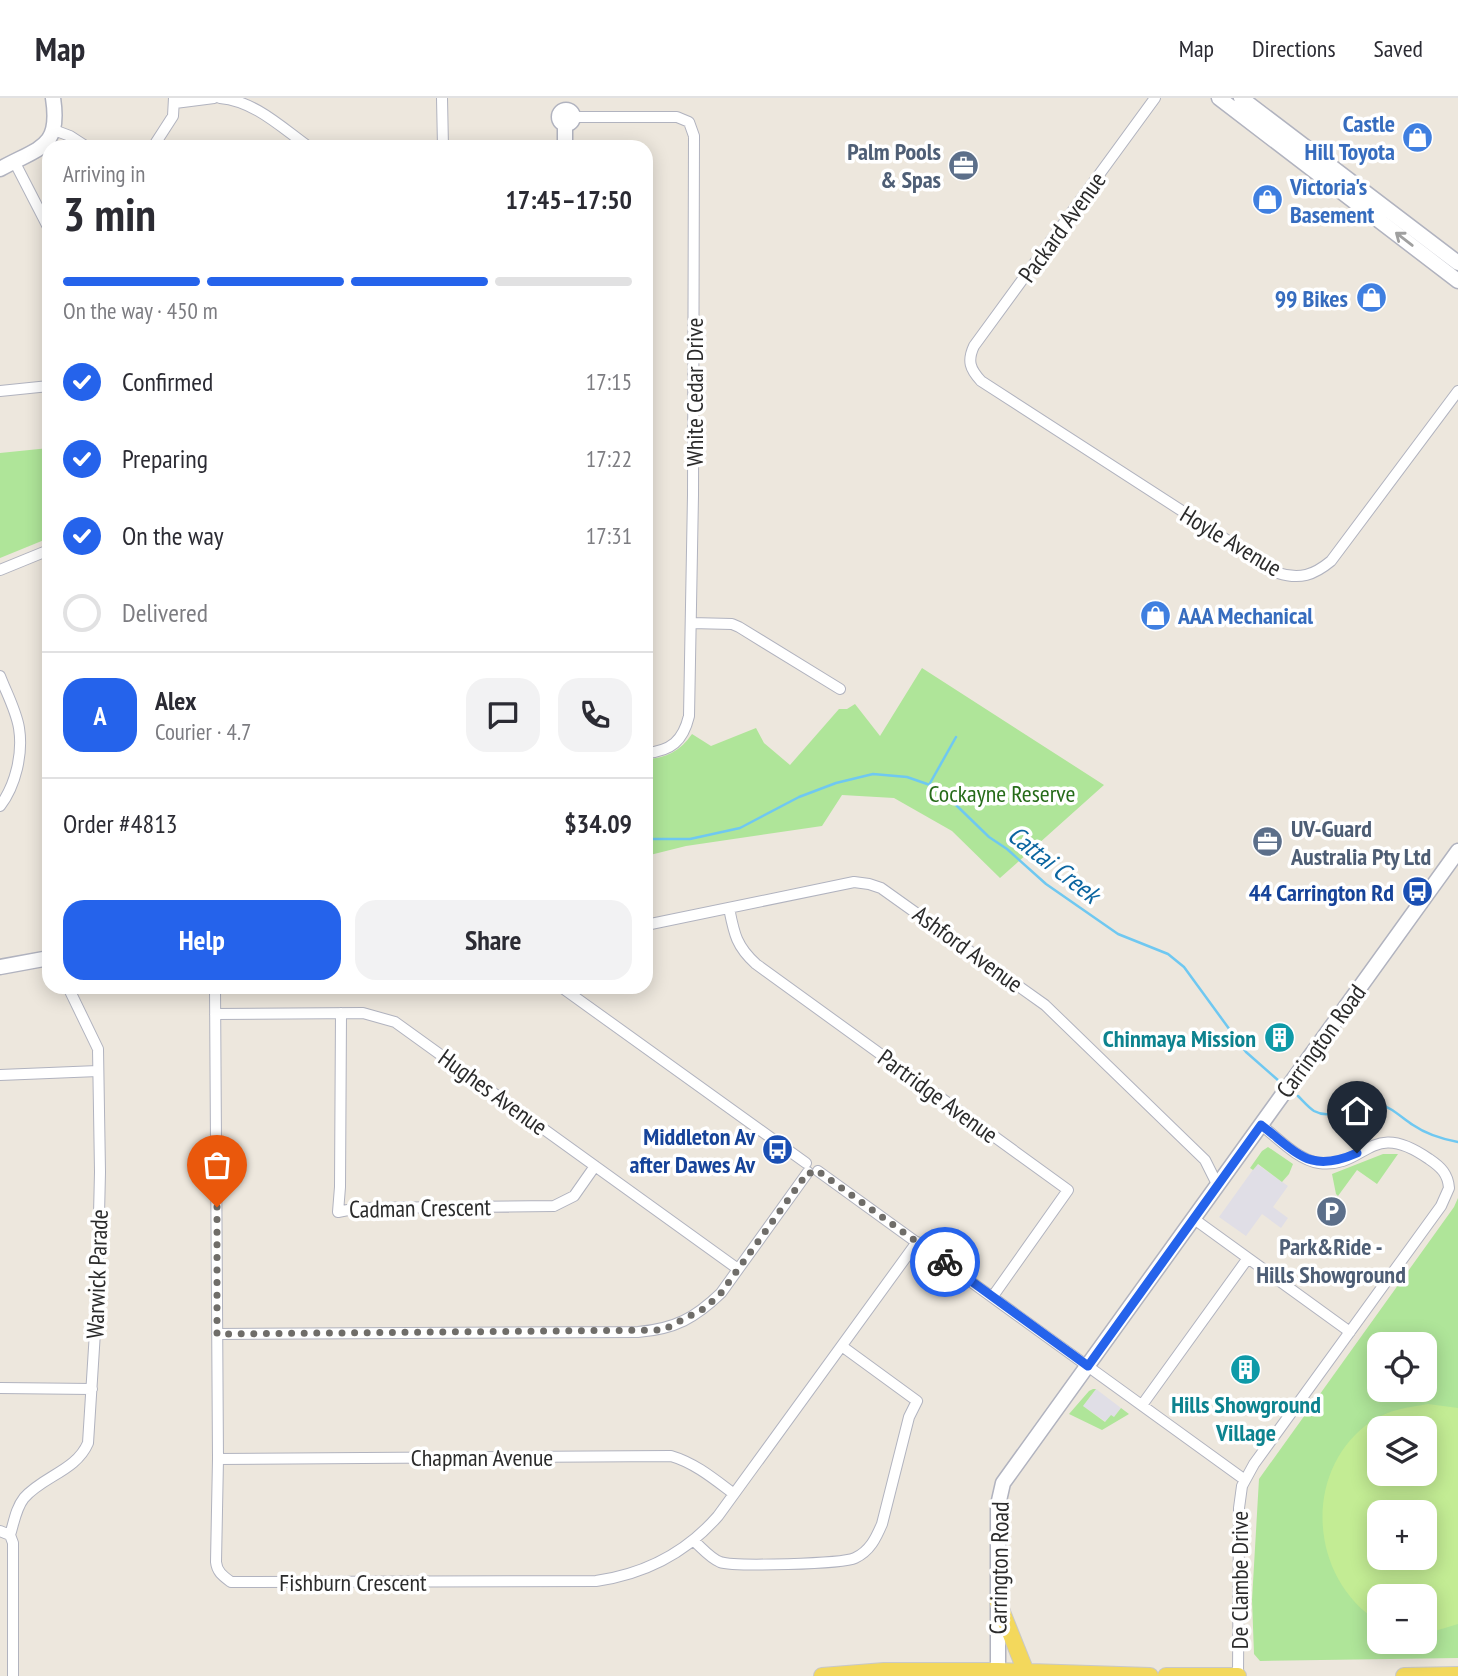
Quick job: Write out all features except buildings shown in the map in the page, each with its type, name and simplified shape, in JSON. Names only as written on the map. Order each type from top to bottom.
[{"type":"main road","points":[[48,140],[54,130],[56,117],[53,98]]},
{"type":"main road","points":[[1219,98],[1261,122],[1458,263]]},
{"type":"main road","points":[[1241,98],[1261,122]]},
{"type":"main road","points":[[565,140],[566,112]]},
{"type":"main road","points":[[0,169],[42,146]]},
{"type":"main road","points":[[1319,166],[1458,281]]},
{"type":"main road","name":"Carrington Road","points":[[998,1674],[999,1494],[1014,1466],[1458,851]]},
{"type":"main road","points":[[0,967],[42,959]]},
{"type":"main road","points":[[999,1602],[1027,1672]]},
{"type":"main road","points":[[822,1676],[884,1671],[1150,1676]]},
{"type":"main road","points":[[1404,1676],[1458,1675]]},
{"type":"main road","points":[[1166,1676],[1238,1676]]},
{"type":"street","points":[[158,140],[173,116],[174,100],[214,98]]},
{"type":"street","points":[[220,98],[233,99],[254,107],[299,140]]},
{"type":"street","points":[[442,98],[443,140]]},
{"type":"street","name":"Packard Avenue","points":[[969,356],[1155,98]]},
{"type":"street","name":"White Cedar Drive","points":[[566,112],[677,117],[689,122],[694,136],[689,716],[680,740],[671,747],[653,752]]},
{"type":"street","points":[[54,130],[77,140]]},
{"type":"street","points":[[14,161],[42,215]]},
{"type":"street","name":"Hoyle Avenue","points":[[969,356],[969,365],[981,381],[1270,567],[1292,577],[1319,571],[1331,561],[1458,391]]},
{"type":"street","points":[[0,391],[42,387]]},
{"type":"street","points":[[0,570],[42,553]]},
{"type":"street","points":[[691,623],[732,624],[739,627],[840,689]]},
{"type":"street","points":[[0,676],[19,727],[19,763],[7,797],[0,806]]},
{"type":"street","name":"Ashford Avenue","points":[[653,924],[854,883],[881,888],[1045,1005],[1205,1160],[1218,1186]]},
{"type":"street","name":"Partridge Avenue","points":[[729,908],[736,940],[743,953],[756,964],[1068,1190],[993,1296]]},
{"type":"street","name":"Warwick Parade","points":[[5,1533],[25,1497],[73,1463],[88,1443],[100,1172],[98,1049],[71,994]]},
{"type":"street","name":"Fishburn Crescent","points":[[215,994],[217,1568],[222,1576],[231,1582],[596,1581],[638,1572],[669,1558],[694,1541],[718,1516],[918,1242]]},
{"type":"street","points":[[571,994],[1245,1480]]},
{"type":"street","name":"Hughes Avenue","points":[[215,1014],[341,1013],[375,1015],[395,1022],[738,1269]]},
{"type":"street","name":"Cadman Crescent","points":[[341,1013],[338,1212],[358,1208],[554,1206],[574,1196],[595,1166]]},
{"type":"street","points":[[0,1075],[98,1071]]},
{"type":"street","name":"De Clambe Drive","points":[[1238,1676],[1239,1508],[1245,1480],[1445,1200],[1448,1188],[1446,1175],[1438,1165],[1407,1145],[1390,1141],[1371,1146],[1336,1162],[1314,1162],[1261,1125]]},
{"type":"street","points":[[217,1334],[663,1330],[705,1308],[721,1293],[811,1168]]},
{"type":"street","points":[[1194,1219],[1350,1332]]},
{"type":"street","points":[[1142,1405],[1248,1258]]},
{"type":"street","points":[[694,1541],[720,1562],[738,1564],[853,1559],[865,1552],[875,1540],[882,1524],[909,1417],[917,1401],[843,1347]]},
{"type":"street","points":[[0,1388],[92,1389]]},
{"type":"street","name":"Chapman Avenue","points":[[218,1459],[671,1456],[685,1460],[734,1494]]},
{"type":"street","points":[[5,1533],[13,1543],[13,1676]]},
{"type":"shaded area","points":[[1257,1164],[1288,1186],[1273,1207],[1288,1218],[1281,1228],[1262,1214],[1246,1236],[1219,1217]]},
{"type":"shaded area","points":[[1096,1389],[1121,1408],[1106,1422],[1083,1406]]},
{"type":"green space","points":[[42,449],[42,541],[0,558],[0,453]]},
{"type":"green space","name":"Cockayne Reserve","points":[[922,668],[1104,785],[1000,878],[952,831],[894,798],[842,795],[822,826],[686,846],[653,854],[653,758],[672,752],[683,745],[692,734],[711,746],[756,728],[764,743],[790,765],[839,709],[847,709],[855,704],[880,736]]},
{"type":"green space","points":[[1268,1147],[1293,1164],[1282,1182],[1258,1164],[1253,1170],[1250,1168]]},
{"type":"green space","points":[[1383,1154],[1398,1154],[1377,1184],[1357,1170],[1338,1196],[1336,1194],[1332,1174]]},
{"type":"green space","points":[[1458,1198],[1458,1658],[1260,1661],[1254,1654],[1252,1600],[1259,1479]]},
{"type":"green space","points":[[1096,1389],[1083,1406],[1105,1422],[1111,1415],[1114,1417],[1121,1408],[1129,1414],[1102,1430],[1069,1414]]},
{"type":"green space","points":[[1428,1404],[1458,1408],[1458,1624],[1437,1630],[1437,1584],[1367,1584],[1367,1612],[1355,1603],[1338,1579],[1327,1551],[1323,1523],[1325,1494],[1334,1466],[1349,1441],[1367,1425],[1367,1486],[1437,1486],[1437,1416],[1380,1416]]},
{"type":"waterway","points":[[929,785],[956,737]]},
{"type":"waterway","name":"Cattai Creek","points":[[653,839],[690,839],[740,828],[799,797],[836,783],[873,774],[907,777],[930,785],[1046,884],[1118,934],[1168,954],[1184,967],[1246,1052],[1279,1081]]},
{"type":"waterway","name":"Cattai Creek","points":[[1298,1096],[1312,1110],[1322,1114],[1338,1112],[1361,1103],[1381,1104],[1423,1131],[1458,1142]]},
{"type":"way so far","points":[[217,1207],[217,1334],[663,1330],[705,1308],[721,1293],[808,1172],[813,1174],[818,1171],[945,1262]]},
{"type":"place","name":"Castle Hill Toyota","points":[[1418,137]]},
{"type":"place","name":"Palm Pools & Spas","points":[[964,165]]},
{"type":"place","name":"Victoria's Basement","points":[[1267,200]]},
{"type":"place","name":"99 Bikes","points":[[1371,298]]},
{"type":"place","name":"AAA Mechanical","points":[[1155,615]]},
{"type":"place","name":"UV-Guard Australia Pty Ltd","points":[[1268,842]]},
{"type":"place","name":"44 Carrington Rd","points":[[1417,892]]},
{"type":"place","name":"Chinmaya Mission","points":[[1279,1038]]},
{"type":"place","name":"Middleton Av after Dawes Av","points":[[778,1150]]},
{"type":"place","name":"Park&Ride - Hills Showground","points":[[1331,1212]]},
{"type":"place","name":"Hills Showground Village","points":[[1246,1370]]},
{"type":"route","points":[[945,1262],[1088,1366],[1261,1125],[1314,1162],[1336,1162],[1357,1153]]}]
